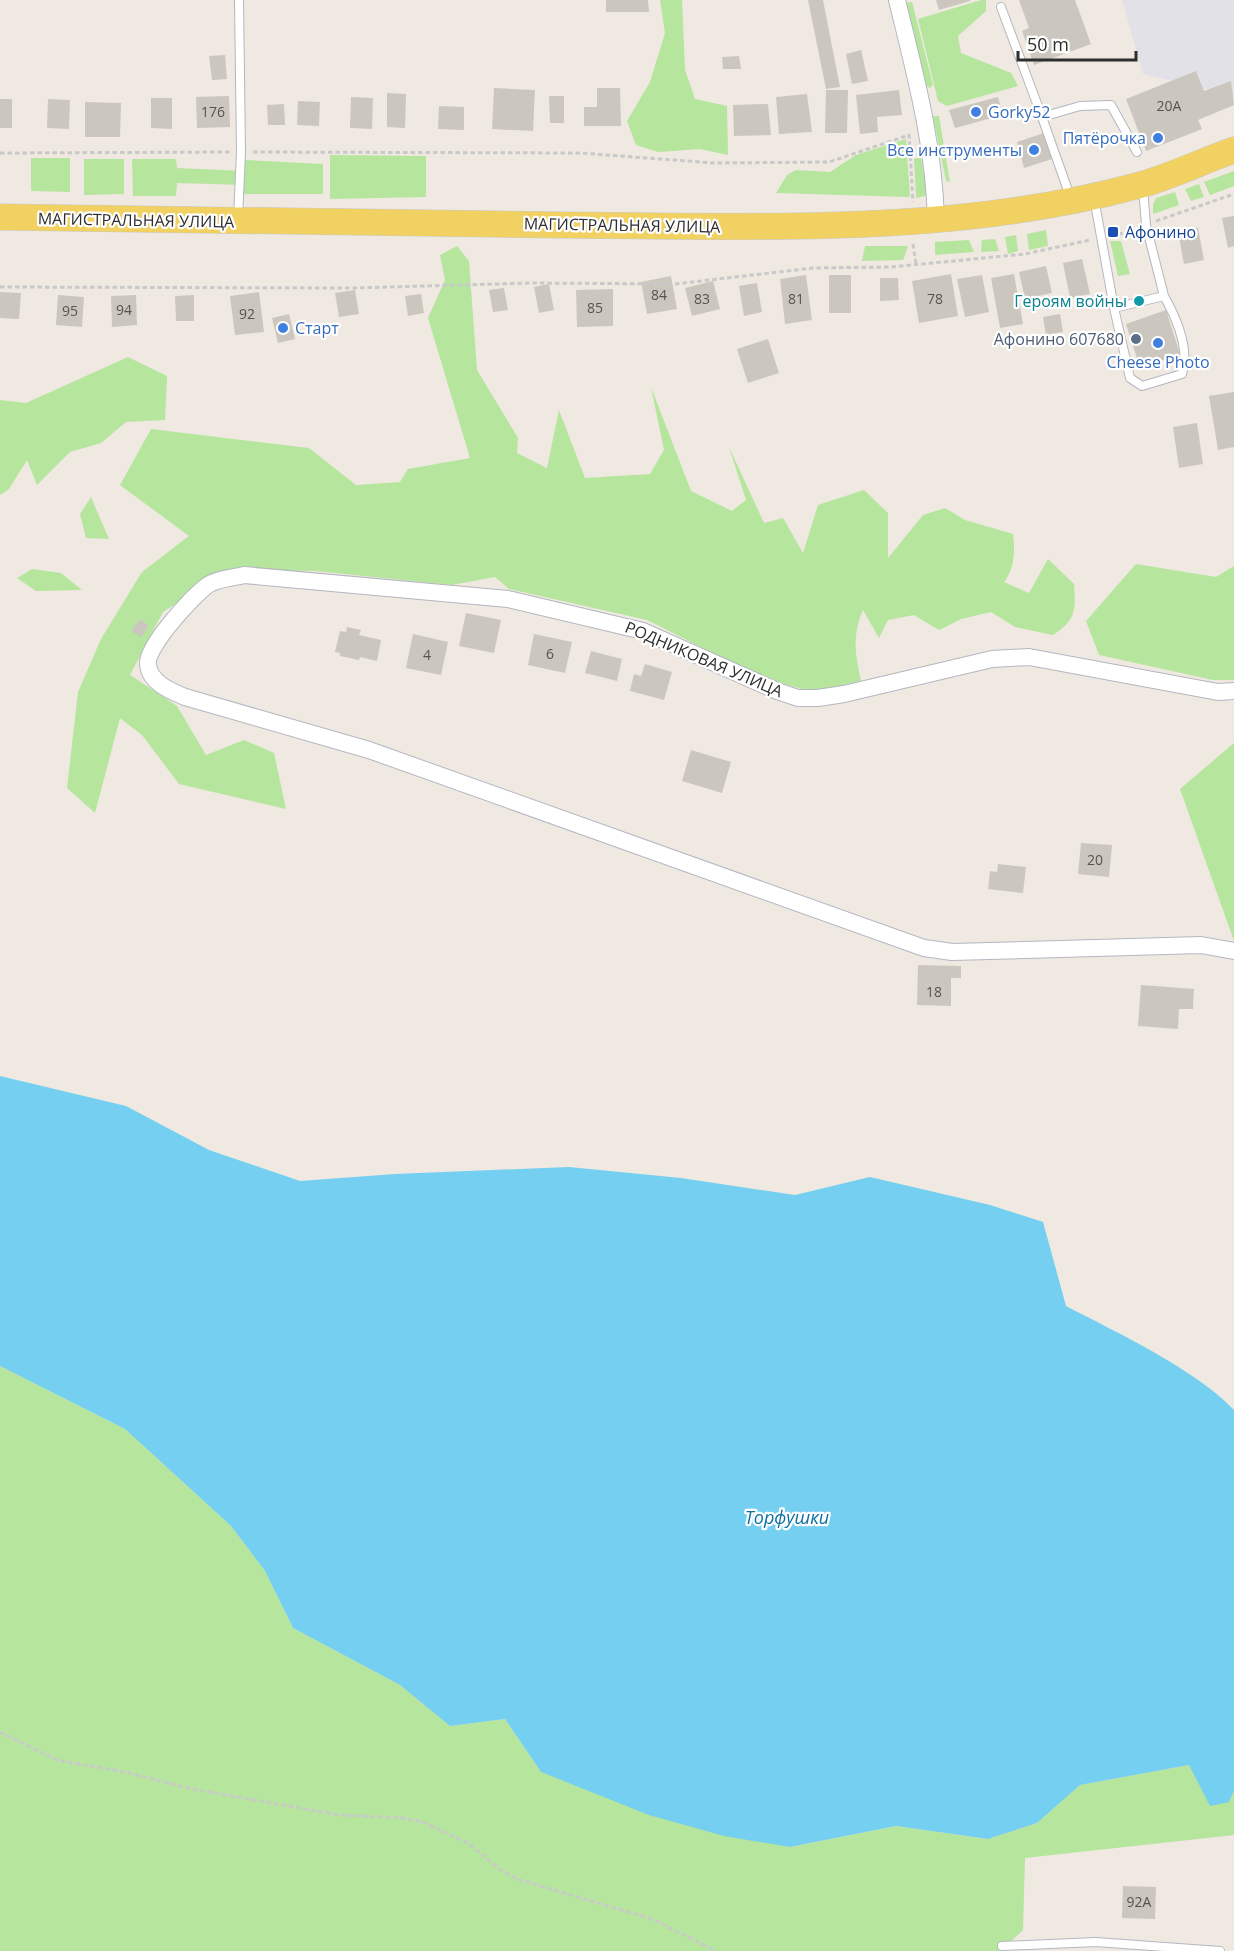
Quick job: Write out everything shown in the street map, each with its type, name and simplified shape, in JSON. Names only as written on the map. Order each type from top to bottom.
[{"type":"main road","name":"МАГИСТРАЛЬНАЯ УЛИЦА","points":[[0,217],[238,222],[734,226],[936,220],[981,216],[1083,198],[1143,184],[1234,150]]},
{"type":"street","points":[[897,0],[924,107],[935,171],[936,220]]},
{"type":"street","name":"РОДНИКОВАЯ УЛИЦА","points":[[1234,691],[1218,692],[1029,657],[992,658],[844,694],[798,698],[777,692],[643,631],[508,599],[244,575],[208,586],[157,639],[149,652],[148,666],[154,678],[165,688],[185,697],[369,750],[924,948],[952,952],[1201,945],[1234,951]]},
{"type":"lane","points":[[238,222],[241,152],[239,0]]},
{"type":"lane","points":[[1000,7],[1042,117],[1101,238],[1130,378],[1142,386],[1182,374],[1187,358],[1172,309],[1164,296],[1146,225],[1143,184]]},
{"type":"lane","points":[[1042,117],[1080,106],[1111,105],[1137,152]]},
{"type":"lane","points":[[1114,309],[1164,296]]},
{"type":"lane","points":[[1002,1946],[1096,1942],[1220,1951]]},
{"type":"path","points":[[0,153],[580,153],[714,163],[829,162],[909,135],[913,204]]},
{"type":"path","points":[[0,287],[353,288],[531,283],[675,284],[813,268],[916,264],[1025,254],[1137,230],[1234,194]]},
{"type":"path","points":[[913,244],[916,264]]},
{"type":"path","points":[[0,1732],[57,1760],[192,1789],[339,1815],[402,1818],[423,1822],[468,1843],[501,1870],[517,1879],[652,1918],[716,1951]]},
{"type":"shaded area","points":[[1122,0],[1234,0],[1234,96],[1143,74]]},
{"type":"green space","points":[[660,0],[682,0],[685,70],[695,99],[727,106],[728,155],[700,149],[658,152],[636,145],[627,121],[650,82],[665,33]]},
{"type":"green space","points":[[986,0],[986,11],[958,36],[961,53],[1011,73],[1018,86],[947,106],[938,101],[918,19]]},
{"type":"green space","points":[[912,2],[933,85],[930,88],[926,86],[905,3]]},
{"type":"green space","points":[[933,116],[939,116],[950,182],[946,181]]},
{"type":"green space","points":[[906,139],[910,197],[776,193],[787,175],[796,170],[830,172],[856,155]]},
{"type":"green space","points":[[330,155],[426,156],[426,197],[330,199]]},
{"type":"green space","points":[[921,157],[927,192],[925,196],[916,198],[914,159]]},
{"type":"green space","points":[[31,158],[70,158],[70,192],[31,191]]},
{"type":"green space","points":[[84,159],[124,159],[124,194],[84,195]]},
{"type":"green space","points":[[132,159],[176,159],[177,168],[244,171],[245,160],[323,164],[323,194],[244,194],[244,185],[177,183],[176,196],[133,196]]},
{"type":"green space","points":[[1234,171],[1234,186],[1210,195],[1204,182]]},
{"type":"green space","points":[[1199,184],[1204,197],[1191,201],[1185,189]]},
{"type":"green space","points":[[1175,192],[1179,205],[1153,214],[1156,198]]},
{"type":"green space","points":[[1046,230],[1048,246],[1029,250],[1027,234]]},
{"type":"green space","points":[[1016,235],[1018,251],[1008,254],[1005,237]]},
{"type":"green space","points":[[995,239],[999,251],[981,252],[982,240]]},
{"type":"green space","points":[[969,240],[974,252],[935,255],[935,242]]},
{"type":"green space","points":[[1110,241],[1121,241],[1130,274],[1118,276]]},
{"type":"green space","points":[[457,246],[469,261],[477,370],[518,438],[517,453],[547,468],[559,410],[585,478],[650,474],[664,450],[651,387],[691,491],[732,511],[746,500],[729,447],[764,523],[783,518],[803,553],[818,505],[864,490],[888,513],[888,558],[923,515],[945,508],[965,520],[1013,534],[1013,559],[1004,582],[1029,593],[1048,559],[1074,584],[1075,601],[1070,619],[1061,630],[1053,635],[1015,627],[991,612],[961,619],[939,630],[914,615],[888,620],[879,638],[863,610],[856,637],[857,662],[861,681],[813,692],[763,678],[647,620],[509,589],[495,577],[452,585],[315,571],[230,569],[163,612],[130,675],[177,706],[206,755],[244,740],[274,753],[286,809],[179,784],[142,735],[120,718],[95,813],[67,788],[78,692],[101,639],[142,572],[189,536],[120,485],[151,429],[309,448],[356,485],[400,482],[408,469],[470,458],[428,318],[445,280],[440,255]]},
{"type":"green space","points":[[865,246],[908,246],[903,260],[862,261]]},
{"type":"green space","points":[[128,357],[167,376],[165,420],[126,422],[101,443],[70,452],[37,485],[27,460],[9,489],[0,495],[0,400],[26,403]]},
{"type":"green space","points":[[91,497],[109,539],[86,538],[80,514]]},
{"type":"green space","points":[[1136,564],[1216,577],[1234,566],[1234,680],[1213,680],[1099,655],[1086,621]]},
{"type":"green space","points":[[32,569],[61,573],[82,590],[36,591],[17,578]]},
{"type":"green space","points":[[1234,743],[1234,941],[1180,789]]},
{"type":"green space","points":[[0,1366],[125,1429],[231,1526],[265,1571],[293,1628],[400,1685],[450,1726],[505,1719],[541,1772],[790,1847],[896,1826],[988,1839],[1037,1823],[1080,1785],[1189,1765],[1229,1802],[1234,1791],[1234,1835],[1025,1858],[1023,1930],[1001,1951],[0,1951]]},
{"type":"water","name":"Торфушки","points":[[0,1076],[126,1106],[209,1150],[300,1181],[395,1174],[569,1167],[681,1178],[795,1195],[870,1177],[990,1205],[1043,1222],[1066,1306],[1177,1366],[1199,1380],[1234,1410],[1234,1791],[1229,1802],[1210,1806],[1189,1765],[1080,1785],[1037,1823],[988,1839],[896,1826],[790,1847],[724,1836],[649,1815],[541,1772],[505,1719],[450,1726],[400,1685],[293,1628],[265,1571],[231,1526],[125,1429],[0,1366]]},
{"type":"building","points":[[606,0],[648,0],[649,12],[606,12]]},
{"type":"building","points":[[808,0],[823,0],[840,87],[826,89]]},
{"type":"building","points":[[936,0],[970,0],[970,1],[939,10]]},
{"type":"building","points":[[1019,0],[1075,0],[1091,44],[1034,65],[1022,31],[1029,28]]},
{"type":"building","points":[[861,50],[868,81],[852,84],[846,54]]},
{"type":"building","points":[[225,55],[227,79],[212,80],[209,56]]},
{"type":"building","points":[[739,56],[741,69],[723,69],[722,57]]},
{"type":"building","points":[[1196,71],[1204,91],[1231,81],[1234,105],[1198,120],[1202,129],[1146,151],[1126,99]]},
{"type":"building","points":[[494,88],[535,90],[533,131],[492,129]]},
{"type":"building","points":[[597,88],[620,88],[621,126],[584,126],[584,107],[597,107]]},
{"type":"building","points":[[826,90],[848,90],[847,133],[825,133]]},
{"type":"building","points":[[899,90],[902,115],[877,117],[878,132],[860,134],[856,95]]},
{"type":"building","points":[[387,93],[406,94],[405,128],[387,127]]},
{"type":"building","points":[[807,94],[812,132],[779,134],[776,97]]},
{"type":"building","points":[[229,96],[230,127],[197,128],[196,97]]},
{"type":"building","points":[[549,96],[564,96],[564,123],[550,123]]},
{"type":"building","points":[[351,97],[373,98],[372,129],[350,128]]},
{"type":"building","name":"Gorky52","points":[[998,97],[1003,115],[955,128],[949,110]]},
{"type":"building","points":[[151,98],[172,98],[172,129],[151,128]]},
{"type":"building","points":[[0,99],[12,99],[12,128],[0,128]]},
{"type":"building","points":[[48,99],[70,100],[69,129],[47,128]]},
{"type":"building","points":[[298,101],[320,102],[319,126],[297,125]]},
{"type":"building","points":[[85,102],[121,103],[120,137],[85,137]]},
{"type":"building","points":[[284,104],[285,125],[268,125],[267,105]]},
{"type":"building","points":[[768,104],[771,135],[734,136],[733,105]]},
{"type":"building","points":[[439,106],[464,107],[464,130],[438,129]]},
{"type":"building","name":"Все инструменты","points":[[1044,133],[1052,159],[1024,168],[1017,142]]},
{"type":"building","points":[[1234,216],[1234,246],[1228,248],[1222,218]]},
{"type":"building","points":[[1198,228],[1204,260],[1184,264],[1178,232]]},
{"type":"building","points":[[1082,259],[1090,294],[1070,298],[1063,263]]},
{"type":"building","points":[[1046,266],[1052,293],[1025,299],[1019,272]]},
{"type":"building","points":[[951,274],[958,316],[919,323],[912,281]]},
{"type":"building","points":[[1014,274],[1023,324],[1000,328],[991,278]]},
{"type":"building","points":[[806,275],[812,320],[785,324],[780,279]]},
{"type":"building","points":[[829,275],[851,275],[851,313],[829,313]]},
{"type":"building","points":[[982,275],[989,312],[965,317],[957,279]]},
{"type":"building","points":[[671,276],[677,309],[647,314],[641,282]]},
{"type":"building","points":[[880,278],[898,278],[899,300],[880,301]]},
{"type":"building","points":[[713,281],[720,309],[692,316],[685,288]]},
{"type":"building","points":[[757,283],[762,312],[744,316],[739,286]]},
{"type":"building","points":[[549,284],[554,310],[539,313],[534,287]]},
{"type":"building","points":[[504,288],[508,310],[493,312],[489,290]]},
{"type":"building","points":[[613,289],[613,326],[577,327],[576,290]]},
{"type":"building","points":[[355,290],[359,314],[339,317],[335,293]]},
{"type":"building","points":[[0,292],[21,293],[19,319],[0,318]]},
{"type":"building","points":[[259,292],[264,332],[235,335],[230,296]]},
{"type":"building","points":[[421,294],[424,313],[408,316],[405,296]]},
{"type":"building","points":[[58,295],[84,297],[82,327],[56,325]]},
{"type":"building","points":[[136,295],[137,325],[112,327],[111,296]]},
{"type":"building","points":[[194,295],[194,321],[176,321],[175,296]]},
{"type":"building","points":[[1166,310],[1180,354],[1140,368],[1126,324]]},
{"type":"building","name":"Старт","points":[[289,314],[295,339],[278,343],[272,318]]},
{"type":"building","points":[[1060,314],[1063,332],[1046,335],[1043,317]]},
{"type":"building","points":[[768,339],[779,373],[748,383],[737,349]]},
{"type":"building","points":[[1234,392],[1234,447],[1218,450],[1209,396]]},
{"type":"building","points":[[1197,423],[1203,464],[1179,468],[1173,427]]},
{"type":"building","points":[[466,613],[501,620],[494,653],[459,646]]},
{"type":"building","points":[[140,619],[149,626],[141,637],[131,631]]},
{"type":"building","points":[[347,627],[361,630],[359,635],[381,640],[377,661],[340,656],[340,653],[335,652],[340,631],[346,632]]},
{"type":"building","points":[[413,634],[448,642],[441,675],[406,668]]},
{"type":"building","points":[[534,634],[572,642],[565,673],[528,665]]},
{"type":"building","points":[[591,651],[622,659],[617,681],[585,673]]},
{"type":"building","points":[[645,664],[672,672],[664,700],[630,691],[634,674],[641,676]]},
{"type":"building","points":[[691,750],[731,762],[722,793],[682,781]]},
{"type":"building","points":[[1081,843],[1112,845],[1109,877],[1078,874]]},
{"type":"building","points":[[998,864],[1026,867],[1023,893],[988,889],[990,871],[997,872]]},
{"type":"building","points":[[918,965],[961,966],[961,978],[951,978],[951,1006],[917,1005]]},
{"type":"building","points":[[1141,985],[1194,989],[1193,1009],[1179,1009],[1178,1029],[1138,1026]]},
{"type":"building","points":[[1123,1886],[1156,1887],[1155,1919],[1122,1918]]},
{"type":"place","name":"Gorky52","points":[[976,112]]},
{"type":"place","name":"Пятёрочка","points":[[1158,138]]},
{"type":"place","name":"Все инструменты","points":[[1034,150]]},
{"type":"place","name":"Афонино","points":[[1113,232]]},
{"type":"place","name":"Героям войны","points":[[1139,301]]},
{"type":"place","name":"Старт","points":[[283,328]]},
{"type":"place","name":"Афонино 607680","points":[[1136,339]]},
{"type":"place","name":"Cheese Photo","points":[[1158,343]]}]
